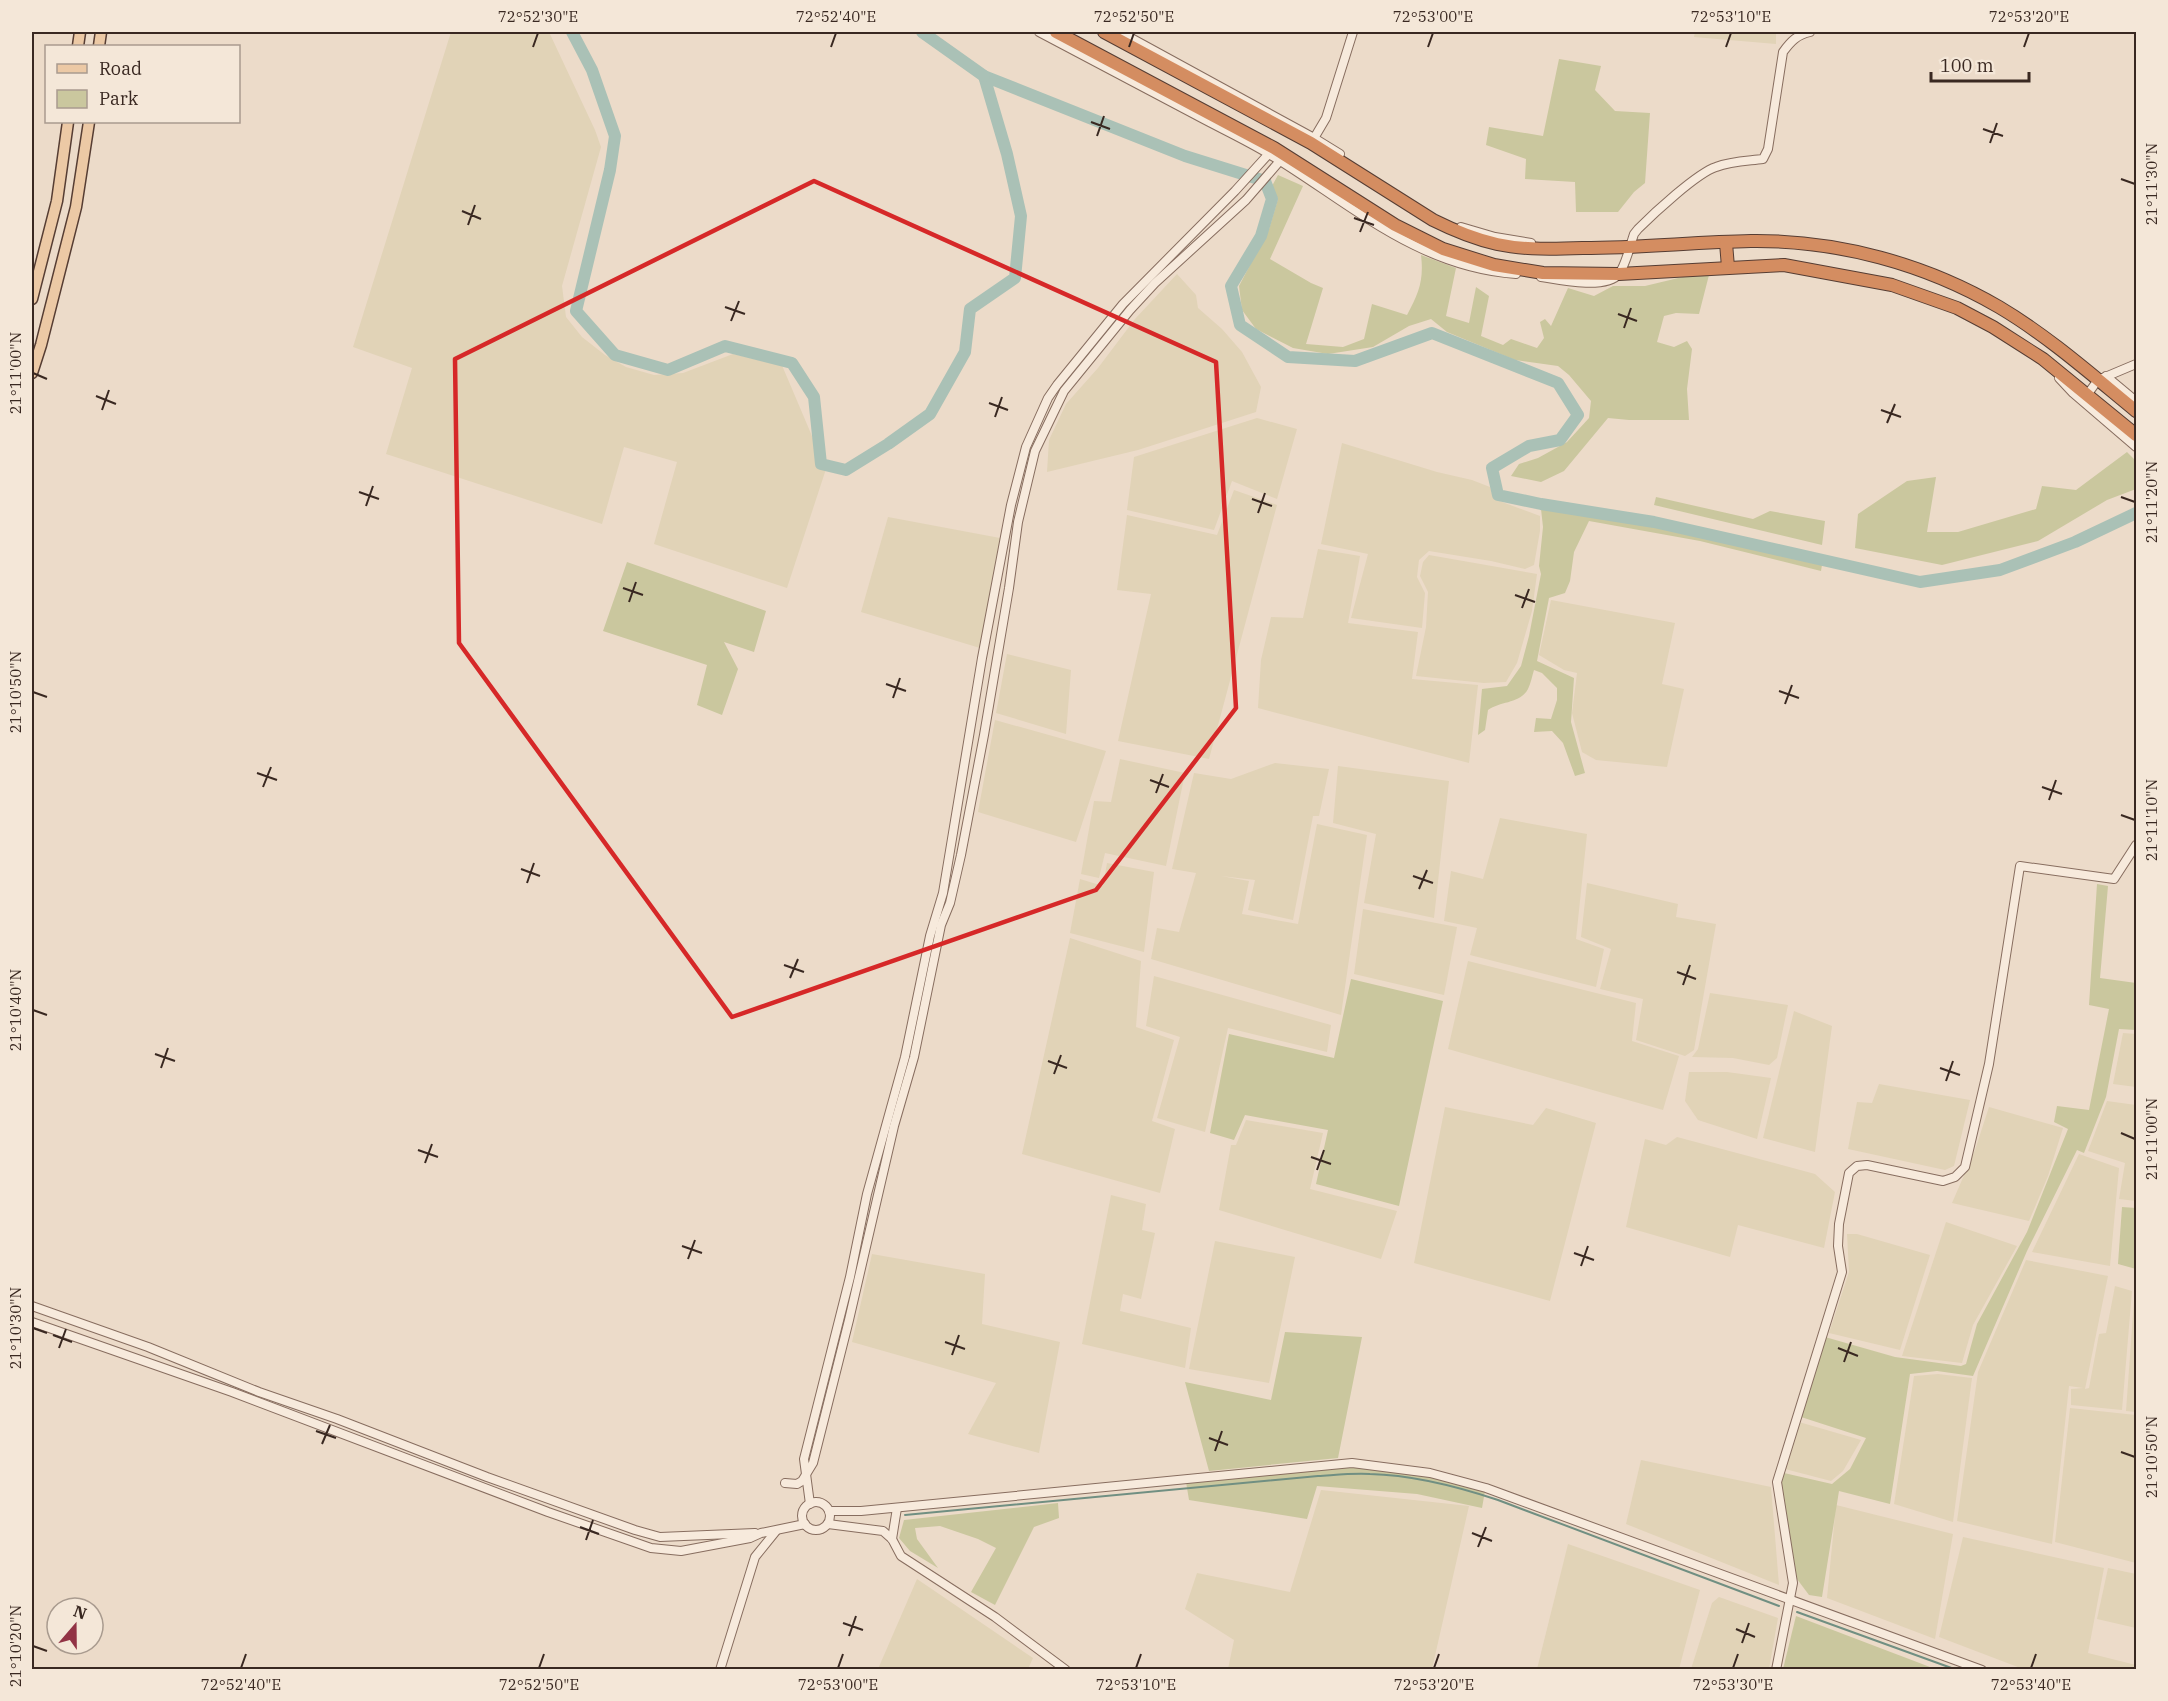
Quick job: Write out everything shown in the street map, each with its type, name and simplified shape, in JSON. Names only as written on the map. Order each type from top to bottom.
[{"type":"highway","points":[[1056,32],[1274,158],[1443,249],[1494,266],[1565,274],[1619,274],[1784,265],[1892,285],[1974,316],[2043,359],[2085,399],[2136,435]]},
{"type":"highway","points":[[1104,32],[1313,140],[1433,220],[1452,229],[1497,244],[1543,249],[1630,245],[1792,243],[1850,250],[1880,257],[1939,277],[2000,308],[2102,378],[2136,411]]},
{"type":"highway","points":[[1726,243],[1728,267]]},
{"type":"main road","points":[[32,299],[57,201],[68,123]]},
{"type":"main road","points":[[32,373],[79,197],[89,123]]},
{"type":"street","points":[[1039,32],[1274,158]]},
{"type":"street","points":[[1120,32],[1313,140],[1326,118],[1353,32]]},
{"type":"street","points":[[1619,274],[1634,234],[1699,177],[1713,167],[1734,161],[1763,159],[1768,150],[1783,52],[1791,41],[1801,34],[1810,32]]},
{"type":"street","points":[[810,1504],[804,1459],[850,1278],[867,1194],[905,1057],[930,936],[943,893],[982,658],[1011,505],[1026,447],[1048,398],[1124,304],[1235,191],[1274,158]]},
{"type":"street","points":[[785,1483],[797,1484],[813,1463],[847,1331],[894,1126],[914,1057],[941,925],[950,903],[961,855],[984,735],[1018,522],[1035,451],[1064,391],[1130,310],[1155,283],[1246,200],[1274,158]]},
{"type":"street","points":[[2136,364],[2102,378],[2085,399],[2136,447]]},
{"type":"street","points":[[2102,378],[2136,401]]},
{"type":"street","points":[[1026,447],[1035,451]]},
{"type":"street","points":[[1776,1670],[1793,1583],[1777,1482],[1842,1272],[1839,1224],[1850,1173],[1857,1166],[1867,1165],[1943,1181],[1956,1177],[1965,1167],[1989,1064],[2020,866],[2114,879],[2136,845]]},
{"type":"street","points":[[32,1306],[148,1347],[259,1392],[337,1419],[487,1478],[660,1537],[762,1533],[805,1524],[816,1530],[828,1524],[878,1529],[892,1539],[901,1556],[995,1617],[1066,1670]]},
{"type":"street","points":[[32,1322],[232,1392],[636,1545],[681,1551],[750,1538],[762,1533]]},
{"type":"street","points":[[805,1524],[803,1510],[810,1504],[819,1503],[829,1511],[861,1511],[896,1515],[1352,1463],[1430,1473],[1486,1488],[1982,1670]]},
{"type":"street","points":[[828,1524],[829,1511]]},
{"type":"street","points":[[892,1539],[896,1515]]},
{"type":"street","points":[[720,1670],[754,1557],[776,1531]]},
{"type":"street","points":[[750,1538],[754,1557]]},
{"type":"highlighted area","points":[[814,181],[1216,362],[1236,708],[1096,890],[732,1017],[459,643],[455,359]]},
{"type":"shaded area","points":[[451,32],[549,32],[595,130],[601,147],[562,286],[566,317],[582,337],[605,355],[626,367],[654,375],[683,373],[733,354],[775,364],[781,363],[826,469],[787,588],[654,544],[677,462],[624,447],[602,524],[386,454],[412,368],[353,347]]},
{"type":"shaded area","points":[[1695,32],[1779,32],[1776,33],[1776,44],[1694,37]]},
{"type":"shaded area","points":[[1177,274],[1196,295],[1198,308],[1222,329],[1242,352],[1261,387],[1256,412],[1138,450],[1047,472],[1049,440],[1066,404],[1098,368],[1135,319]]},
{"type":"shaded area","points":[[1257,418],[1297,429],[1277,499],[1232,481],[1214,530],[1127,510],[1134,457]]},
{"type":"shaded area","points":[[1342,443],[1437,472],[1472,480],[1490,487],[1494,499],[1540,516],[1540,531],[1534,565],[1525,569],[1429,551],[1419,560],[1417,577],[1425,593],[1422,628],[1351,618],[1368,554],[1321,544]]},
{"type":"shaded area","points":[[1234,490],[1277,505],[1209,759],[1118,741],[1151,594],[1117,590],[1127,515],[1217,535]]},
{"type":"shaded area","points":[[888,517],[1000,538],[980,648],[861,612]]},
{"type":"shaded area","points":[[1318,549],[1360,556],[1348,623],[1418,632],[1412,679],[1478,685],[1469,763],[1258,708],[1261,660],[1271,617],[1303,618]]},
{"type":"shaded area","points":[[1429,555],[1537,574],[1532,611],[1517,663],[1506,682],[1484,683],[1416,676],[1426,627],[1428,592],[1420,576],[1423,562]]},
{"type":"shaded area","points":[[1551,600],[1675,623],[1662,684],[1684,689],[1667,767],[1596,760],[1582,752],[1572,713],[1577,673],[1564,670],[1539,655]]},
{"type":"shaded area","points":[[1007,654],[1071,670],[1066,734],[996,713]]},
{"type":"shaded area","points":[[995,720],[1106,751],[1076,842],[978,812]]},
{"type":"shaded area","points":[[1120,759],[1185,773],[1166,866],[1105,853],[1099,878],[1081,874],[1094,801],[1111,802]]},
{"type":"shaded area","points":[[1275,763],[1329,769],[1319,816],[1313,816],[1293,920],[1248,910],[1255,880],[1221,876],[1249,881],[1242,914],[1298,924],[1317,824],[1367,835],[1341,1015],[1151,959],[1157,928],[1179,932],[1196,873],[1172,869],[1194,773],[1231,779]]},
{"type":"shaded area","points":[[1338,766],[1449,781],[1434,918],[1364,903],[1376,834],[1333,823]]},
{"type":"shaded area","points":[[1500,818],[1587,834],[1576,939],[1604,949],[1596,987],[1470,955],[1477,928],[1444,921],[1451,871],[1483,879]]},
{"type":"shaded area","points":[[1107,863],[1154,872],[1144,952],[1070,933],[1080,879],[1103,886]]},
{"type":"shaded area","points":[[1587,883],[1678,904],[1676,917],[1716,924],[1694,1050],[1685,1056],[1636,1040],[1643,999],[1600,989],[1611,949],[1581,937]]},
{"type":"shaded area","points":[[1363,909],[1457,927],[1444,995],[1354,974]]},
{"type":"shaded area","points":[[1070,938],[1141,961],[1136,1027],[1174,1040],[1152,1121],[1175,1129],[1160,1193],[1022,1154]]},
{"type":"shaded area","points":[[1468,961],[1636,1003],[1632,1041],[1679,1056],[1663,1110],[1448,1049]]},
{"type":"shaded area","points":[[1154,976],[1331,1025],[1327,1052],[1228,1028],[1205,1132],[1157,1118],[1180,1037],[1146,1026]]},
{"type":"shaded area","points":[[1710,993],[1788,1005],[1777,1058],[1769,1065],[1733,1058],[1692,1057],[1698,1049]]},
{"type":"shaded area","points":[[1794,1011],[1832,1026],[1815,1152],[1763,1138]]},
{"type":"shaded area","points":[[2123,1033],[2136,1034],[2136,1087],[2113,1084]]},
{"type":"shaded area","points":[[1689,1072],[1727,1072],[1771,1078],[1757,1139],[1698,1120],[1685,1101]]},
{"type":"shaded area","points":[[1879,1084],[1970,1100],[1954,1166],[1945,1170],[1848,1149],[1857,1102],[1872,1103]]},
{"type":"shaded area","points":[[2107,1101],[2136,1105],[2136,1201],[2119,1199],[2125,1163],[2088,1151]]},
{"type":"shaded area","points":[[1445,1107],[1533,1125],[1546,1108],[1596,1123],[1550,1301],[1414,1263]]},
{"type":"shaded area","points":[[1989,1107],[2063,1128],[2048,1176],[2029,1221],[1952,1203],[1975,1150]]},
{"type":"shaded area","points":[[1246,1120],[1323,1133],[1310,1189],[1397,1211],[1381,1259],[1219,1210],[1231,1145],[1236,1145]]},
{"type":"shaded area","points":[[1677,1137],[1815,1174],[1835,1192],[1824,1248],[1738,1225],[1730,1257],[1626,1227],[1645,1139],[1666,1145]]},
{"type":"shaded area","points":[[2079,1154],[2119,1168],[2110,1266],[2032,1252]]},
{"type":"shaded area","points":[[1111,1195],[1146,1204],[1142,1230],[1155,1233],[1141,1299],[1123,1294],[1120,1311],[1191,1328],[1185,1368],[1082,1344]]},
{"type":"shaded area","points":[[1946,1222],[2017,1246],[1973,1325],[1962,1363],[1902,1356]]},
{"type":"shaded area","points":[[1847,1234],[1857,1234],[1930,1255],[1900,1350],[1829,1333],[1849,1272]]},
{"type":"shaded area","points":[[1215,1241],[1295,1257],[1269,1383],[1189,1369]]},
{"type":"shaded area","points":[[872,1254],[985,1274],[982,1324],[1060,1342],[1039,1453],[968,1434],[996,1383],[852,1342]]},
{"type":"shaded area","points":[[2026,1260],[2108,1276],[2085,1389],[2089,1388],[2099,1334],[2106,1333],[2115,1286],[2132,1291],[2122,1410],[2071,1405],[2071,1389],[2083,1388],[2069,1386],[2052,1544],[1957,1521],[1978,1372]]},
{"type":"shaded area","points":[[2136,1287],[2136,1412],[2126,1411]]},
{"type":"shaded area","points":[[1938,1374],[1972,1378],[1953,1522],[1894,1504],[1914,1376]]},
{"type":"shaded area","points":[[2070,1408],[2136,1415],[2136,1563],[2055,1542]]},
{"type":"shaded area","points":[[1799,1422],[1861,1440],[1843,1471],[1831,1481],[1785,1469]]},
{"type":"shaded area","points":[[1641,1460],[1771,1487],[1779,1585],[1626,1524]]},
{"type":"shaded area","points":[[1321,1490],[1469,1506],[1432,1669],[1228,1669],[1234,1640],[1185,1609],[1197,1573],[1290,1592]]},
{"type":"shaded area","points":[[1836,1505],[1953,1534],[1935,1639],[1827,1598]]},
{"type":"shaded area","points":[[1963,1537],[2104,1568],[2088,1653],[2136,1665],[2136,1669],[2023,1669],[1939,1637]]},
{"type":"shaded area","points":[[1568,1544],[1700,1590],[1679,1669],[1537,1669]]},
{"type":"shaded area","points":[[2108,1568],[2136,1574],[2136,1628],[2097,1619]]},
{"type":"shaded area","points":[[917,1579],[1033,1658],[1028,1669],[878,1669]]},
{"type":"shaded area","points":[[1719,1597],[1778,1618],[1769,1669],[1691,1669],[1712,1603]]},
{"type":"green space","points":[[1559,59],[1601,66],[1595,90],[1615,111],[1650,113],[1645,183],[1634,192],[1618,212],[1576,212],[1575,182],[1525,179],[1526,159],[1486,145],[1489,127],[1543,136]]},
{"type":"green space","points":[[1278,175],[1303,186],[1270,259],[1323,288],[1306,344],[1343,347],[1364,339],[1372,304],[1407,315],[1420,286],[1421,255],[1456,268],[1446,316],[1469,323],[1476,287],[1489,296],[1481,336],[1503,345],[1511,339],[1537,348],[1544,338],[1540,322],[1545,319],[1551,326],[1568,288],[1594,296],[1613,286],[1645,286],[1695,274],[1709,275],[1699,314],[1676,313],[1664,316],[1657,342],[1674,347],[1687,341],[1692,349],[1687,389],[1689,420],[1608,418],[1564,471],[1541,482],[1511,476],[1519,464],[1538,458],[1567,442],[1589,418],[1591,401],[1569,375],[1558,366],[1515,360],[1447,332],[1431,319],[1409,326],[1373,347],[1328,354],[1293,348],[1256,329],[1242,310],[1239,286],[1269,229],[1278,199],[1272,186]]},
{"type":"green space","points":[[2127,452],[2136,461],[2136,489],[2107,500],[2038,541],[1942,565],[1855,548],[1858,514],[1907,481],[1936,477],[1927,532],[1958,532],[2036,509],[2042,486],[2076,490]]},
{"type":"green space","points":[[1656,497],[1753,519],[1770,511],[1825,521],[1822,545],[1654,505]]},
{"type":"green space","points":[[1541,509],[1676,529],[1822,565],[1821,571],[1700,541],[1589,521],[1574,552],[1570,581],[1565,593],[1549,598],[1537,661],[1574,678],[1571,722],[1585,773],[1575,776],[1563,743],[1552,731],[1534,732],[1536,718],[1551,719],[1557,700],[1557,688],[1542,673],[1534,670],[1525,694],[1488,710],[1485,730],[1478,735],[1482,689],[1507,686],[1521,666],[1541,574],[1539,566],[1543,527]]},
{"type":"green space","points":[[627,562],[766,611],[754,652],[724,642],[738,669],[722,715],[697,705],[707,665],[603,631]]},
{"type":"green space","points":[[2097,884],[2108,886],[2100,978],[2136,983],[2136,1030],[2119,1029],[2106,1097],[2084,1153],[2077,1150],[2027,1251],[1973,1376],[1937,1371],[1910,1374],[1890,1504],[1839,1491],[1822,1597],[1809,1595],[1797,1579],[1781,1484],[1784,1473],[1832,1484],[1850,1469],[1866,1438],[1801,1417],[1825,1337],[1895,1357],[1961,1366],[1966,1364],[1977,1324],[2027,1232],[2068,1129],[2054,1122],[2057,1106],[2089,1110],[2109,1009],[2089,1005]]},
{"type":"green space","points":[[1351,979],[1443,1001],[1399,1206],[1316,1184],[1328,1130],[1245,1115],[1234,1140],[1210,1133],[1229,1034],[1334,1058]]},
{"type":"green space","points":[[2122,1207],[2136,1208],[2136,1269],[2118,1264]]},
{"type":"green space","points":[[1285,1332],[1362,1337],[1338,1458],[1209,1471],[1185,1382],[1271,1400]]},
{"type":"green space","points":[[1351,1466],[1429,1477],[1485,1491],[1482,1508],[1417,1494],[1317,1486],[1307,1519],[1189,1500],[1186,1482]]},
{"type":"green space","points":[[1058,1503],[1059,1518],[1034,1527],[995,1605],[971,1592],[996,1548],[940,1526],[915,1528],[917,1539],[938,1568],[910,1551],[899,1538],[904,1520]]},
{"type":"green space","points":[[1796,1616],[1930,1667],[1930,1669],[1783,1669]]},
{"type":"waterway","points":[[572,32],[592,70],[615,136],[610,170],[576,311],[615,355],[668,370],[725,346],[792,363],[814,397],[821,464],[846,470],[930,414],[965,352],[970,309],[1015,278],[1021,216],[1007,154],[984,76],[1185,156],[1265,181],[1272,199],[1261,236],[1231,286],[1240,325],[1288,357],[1355,361],[1432,333],[1558,383],[1578,415],[1560,440],[1529,446],[1492,468],[1498,495],[1654,522],[1920,582],[2000,570],[2075,542],[2136,513]]},
{"type":"waterway","points":[[922,32],[984,76]]},
{"type":"waterway","points":[[905,1515],[1318,1476],[1386,1475],[1451,1486],[1498,1500],[1779,1606]]},
{"type":"waterway","points":[[1797,1612],[1957,1670]]}]
